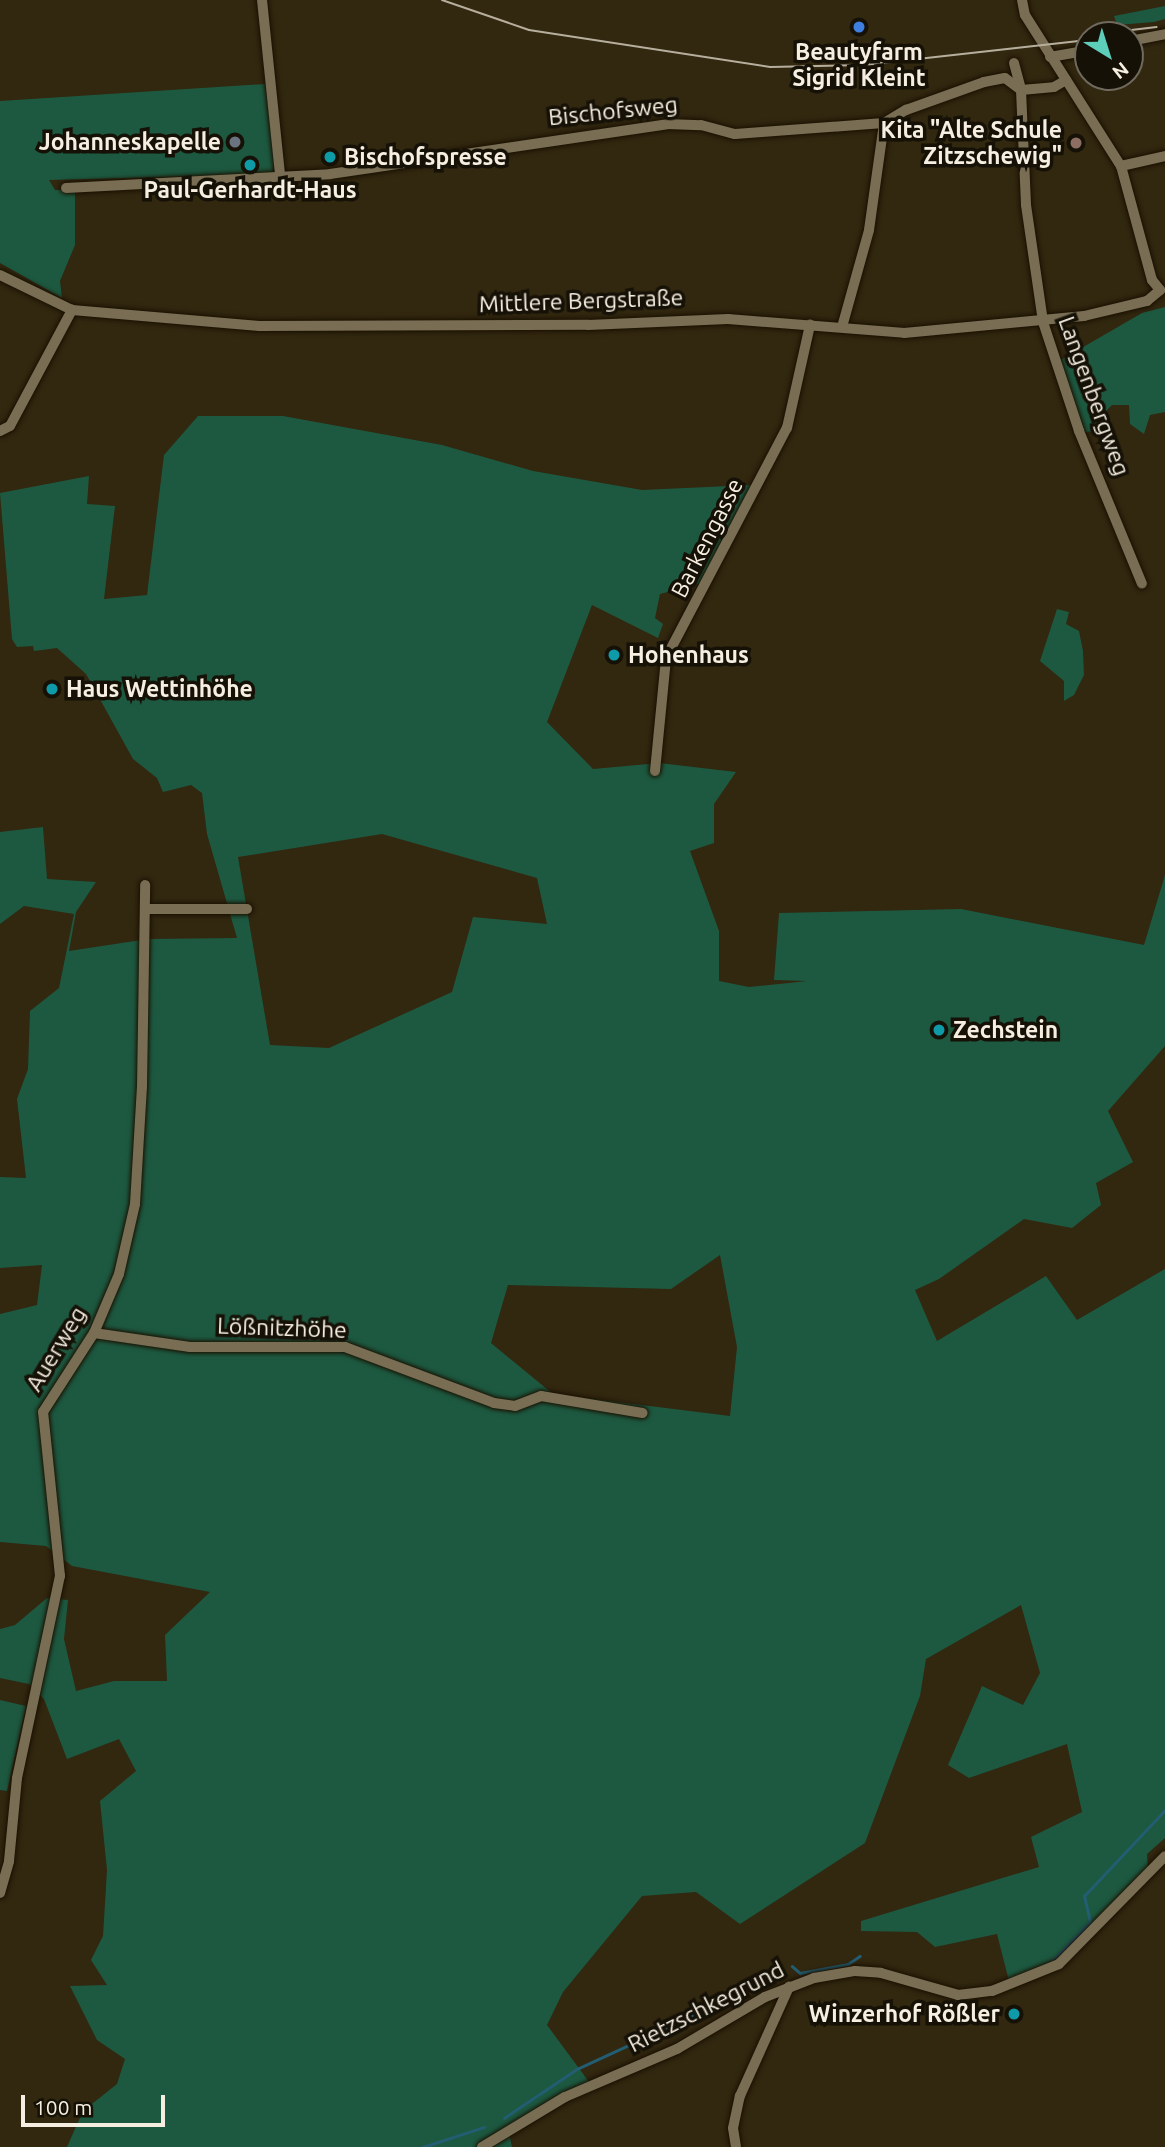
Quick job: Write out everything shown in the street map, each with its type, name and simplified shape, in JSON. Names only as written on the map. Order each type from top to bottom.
[{"type":"street","points":[[262,0],[280,175]]},
{"type":"street","points":[[1022,0],[1025,15],[1050,57],[1121,166],[1152,280],[1162,291]]},
{"type":"street","points":[[1144,38],[1165,34]]},
{"type":"street","points":[[1050,57],[1074,53]]},
{"type":"street","points":[[1014,63],[1021,90]]},
{"type":"street","name":"Bischofsweg","points":[[66,188],[363,170],[667,124],[701,125],[735,134],[884,123],[906,110],[984,82],[1013,80],[1021,90],[1054,87],[1066,80]]},
{"type":"street","name":"Langenbergweg","points":[[1021,90],[1026,205],[1043,322],[1079,432],[1142,584]]},
{"type":"street","points":[[842,327],[869,230],[884,123]]},
{"type":"street","points":[[1121,166],[1165,156]]},
{"type":"street","name":"Mittlere Bergstraße","points":[[0,275],[72,310],[259,326],[588,325],[687,319],[904,332],[1043,322],[1147,301],[1162,291]]},
{"type":"street","points":[[0,430],[10,426],[72,310]]},
{"type":"street","name":"Barkengasse","points":[[655,771],[666,658],[787,428],[810,326]]},
{"type":"street","name":"Auerweg","points":[[0,1893],[17,1778],[60,1576],[43,1412],[94,1333],[119,1274],[135,1203],[145,885]]},
{"type":"street","points":[[145,909],[247,909]]},
{"type":"street","name":"Lößnitzhöhe","points":[[94,1333],[190,1347],[345,1347],[494,1403],[515,1406],[541,1396],[643,1412]]},
{"type":"street","name":"Rietzschkegrund","points":[[481,2147],[565,2098],[677,2049],[789,1987],[855,1971],[881,1973],[958,1995],[992,1991],[1059,1964],[1165,1856]]},
{"type":"street","points":[[736,2147],[733,2128],[740,2096],[789,1987]]},
{"type":"green space","points":[[1165,6],[1165,19],[1154,22],[1116,21],[1114,16]]},
{"type":"green space","points":[[265,84],[275,155],[273,174],[49,180],[55,190],[75,190],[75,245],[60,281],[62,298],[0,263],[0,101]]},
{"type":"green space","points":[[1165,307],[1165,412],[1150,415],[1144,434],[1130,424],[1129,405],[1112,405],[1100,417],[1100,431],[1084,432],[1059,361],[1142,313]]},
{"type":"green space","points":[[198,416],[283,416],[442,445],[533,471],[642,490],[751,485],[702,583],[660,594],[655,618],[663,624],[658,638],[592,605],[547,722],[593,769],[659,763],[736,772],[714,804],[714,843],[690,851],[719,931],[719,981],[749,987],[807,981],[774,980],[779,913],[961,909],[1144,945],[1165,875],[1165,1046],[1108,1111],[1133,1162],[1096,1183],[1101,1205],[1072,1228],[1024,1219],[939,1279],[915,1290],[937,1341],[1046,1276],[1077,1320],[1165,1269],[1165,1838],[1147,1854],[1148,1871],[1048,1965],[1009,1981],[997,1934],[935,1947],[917,1932],[861,1931],[861,1921],[1039,1867],[1031,1837],[1082,1812],[1067,1744],[969,1778],[948,1765],[982,1686],[1023,1705],[1040,1673],[1021,1605],[926,1659],[920,1696],[865,1843],[740,1924],[696,1892],[642,1896],[563,1992],[547,2025],[592,2086],[509,2133],[512,2147],[67,2147],[83,2111],[117,2084],[125,2059],[97,2040],[70,1986],[107,1985],[91,1960],[103,1936],[107,1870],[100,1801],[136,1771],[119,1739],[67,1759],[44,1699],[29,1684],[0,1678],[0,1629],[15,1625],[47,1598],[68,1600],[64,1639],[76,1691],[114,1681],[167,1681],[165,1635],[210,1592],[72,1566],[46,1546],[0,1542],[0,1314],[37,1305],[42,1265],[0,1268],[0,1177],[26,1178],[17,1099],[28,1069],[30,1011],[59,988],[74,914],[24,906],[0,924],[0,832],[43,827],[47,879],[96,882],[76,912],[69,951],[148,939],[237,938],[207,834],[202,793],[191,785],[163,792],[157,778],[133,759],[86,674],[57,648],[34,651],[33,646],[17,647],[12,639],[0,493],[89,476],[87,504],[115,506],[104,599],[147,595],[164,455]],"holes":[[[382,834],[537,878],[547,924],[473,917],[452,992],[329,1048],[270,1045],[238,857]],[[720,1255],[737,1347],[730,1416],[553,1394],[491,1343],[508,1285],[671,1289]]]},
{"type":"green space","points":[[1057,609],[1069,612],[1066,624],[1079,631],[1083,651],[1084,675],[1074,695],[1064,701],[1064,681],[1040,661]]},
{"type":"green space","points":[[0,1700],[26,1706],[7,1791],[0,1790]]},
{"type":"waterway","points":[[1052,1961],[1090,1922],[1084,1896],[1165,1810]]},
{"type":"waterway","points":[[792,1966],[800,1973],[848,1964],[860,1956]]},
{"type":"waterway","points":[[504,2118],[577,2069],[709,2008]]},
{"type":"waterway","points":[[423,2147],[484,2127]]},
{"type":"tram line","points":[[442,0],[529,30],[770,67],[864,65],[1074,42]]},
{"type":"tram line","points":[[1144,29],[1157,27]]},
{"type":"place","name":"Beautyfarm Sigrid Kleint","points":[[859,27]]},
{"type":"place","name":"Johanneskapelle","points":[[235,142]]},
{"type":"place","name":"Kita \"Alte Schule Zitzschewig\"","points":[[1076,143]]},
{"type":"place","name":"Bischofspresse","points":[[330,157]]},
{"type":"place","name":"Paul-Gerhardt-Haus","points":[[250,165]]},
{"type":"place","name":"Hohenhaus","points":[[614,655]]},
{"type":"place","name":"Haus Wettinhöhe","points":[[52,689]]},
{"type":"place","name":"Zechstein","points":[[939,1030]]},
{"type":"place","name":"Winzerhof Rößler","points":[[1014,2014]]}]
